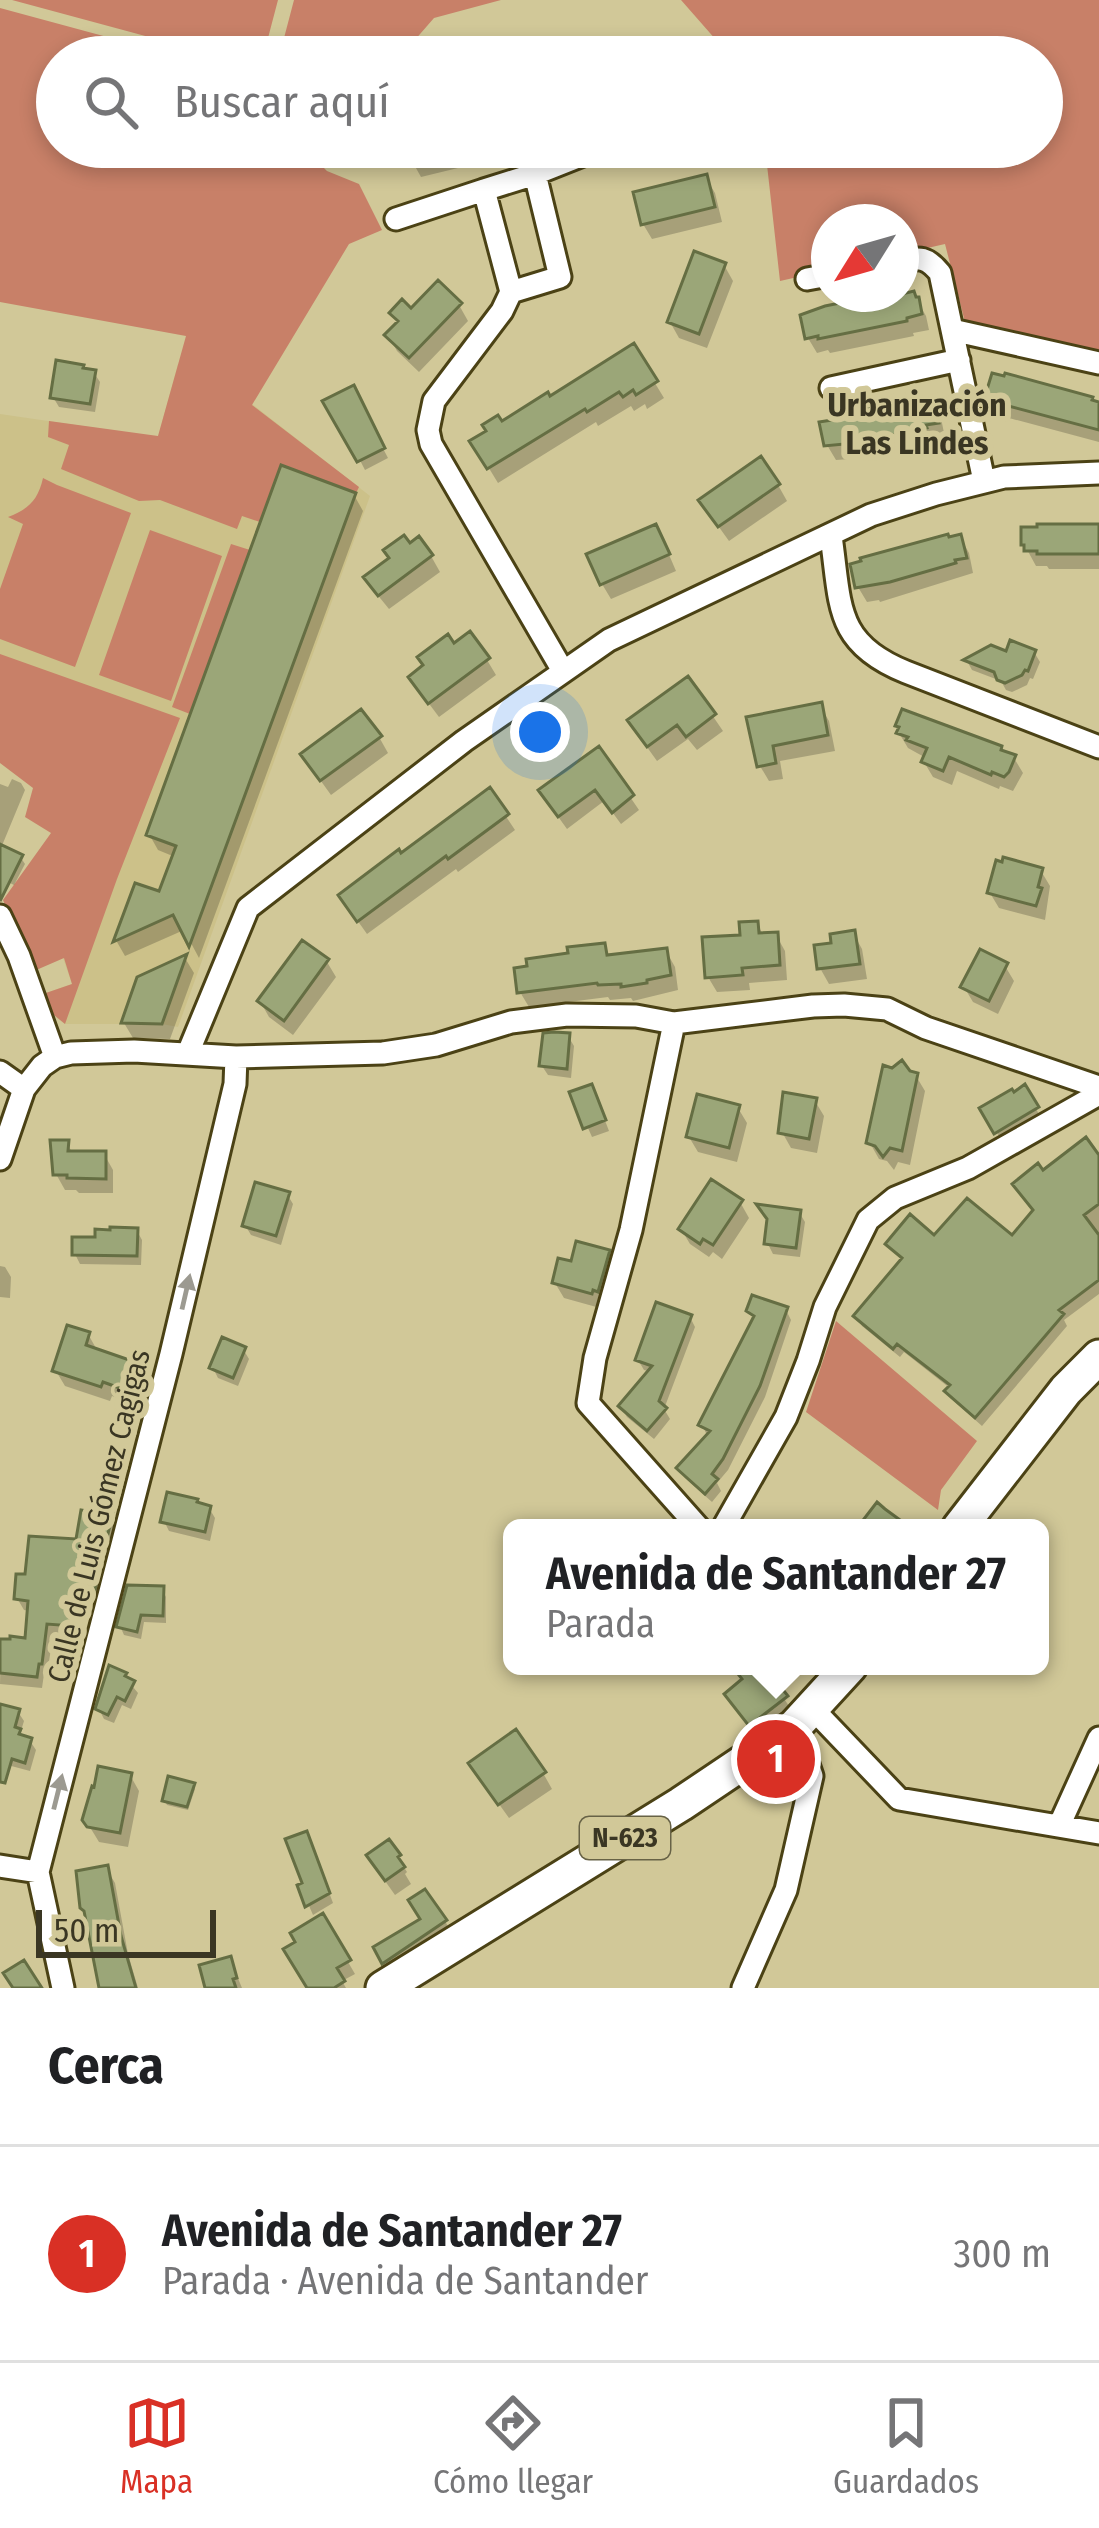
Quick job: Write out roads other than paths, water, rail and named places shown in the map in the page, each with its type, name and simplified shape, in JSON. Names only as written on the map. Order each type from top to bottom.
[{"type":"highway","points":[[965,1519],[1066,1390],[1099,1357]]},
{"type":"highway","name":"N-623","points":[[382,1988],[681,1804],[804,1717],[842,1675]]},
{"type":"street","points":[[396,219],[550,168]]},
{"type":"street","points":[[512,292],[560,278],[535,174]]},
{"type":"street","points":[[484,190],[512,292],[434,401],[428,430],[431,445],[563,670]]},
{"type":"street","points":[[919,257],[940,273],[984,481]]},
{"type":"street","points":[[952,331],[1099,363]]},
{"type":"street","points":[[831,388],[958,360]]},
{"type":"street","points":[[188,1053],[248,908],[447,753],[609,640],[871,515],[1004,477],[1099,473]]},
{"type":"street","points":[[831,536],[845,619],[853,638],[866,651],[892,667],[1099,747]]},
{"type":"street","points":[[0,916],[56,1057]]},
{"type":"street","points":[[0,1159],[6,1123],[24,1089],[42,1066],[71,1053],[236,1057],[411,1051],[533,1017],[636,1016],[674,1023],[813,1006],[887,1010],[1099,1090]]},
{"type":"street","points":[[674,1023],[632,1230],[595,1358],[588,1402],[691,1519]]},
{"type":"street","name":"Calle de Luis Gómez Cagigas","points":[[63,1988],[38,1872],[171,1354],[235,1084],[236,1057]]},
{"type":"street","points":[[0,1072],[24,1089]]},
{"type":"street","points":[[728,1519],[786,1417],[825,1307],[868,1220],[895,1198],[968,1168],[1099,1090]]},
{"type":"street","points":[[804,1717],[899,1799],[1099,1833]]},
{"type":"street","points":[[743,1988],[786,1890],[812,1775],[804,1717]]},
{"type":"street","points":[[1059,1826],[1099,1738]]},
{"type":"street","points":[[0,1866],[38,1872]]},
{"type":"place","name":"Avenida de Santander 27","points":[[776,1759]]},
{"type":"district","name":"Urbanización Las Lindes","points":[[917,424]]}]
